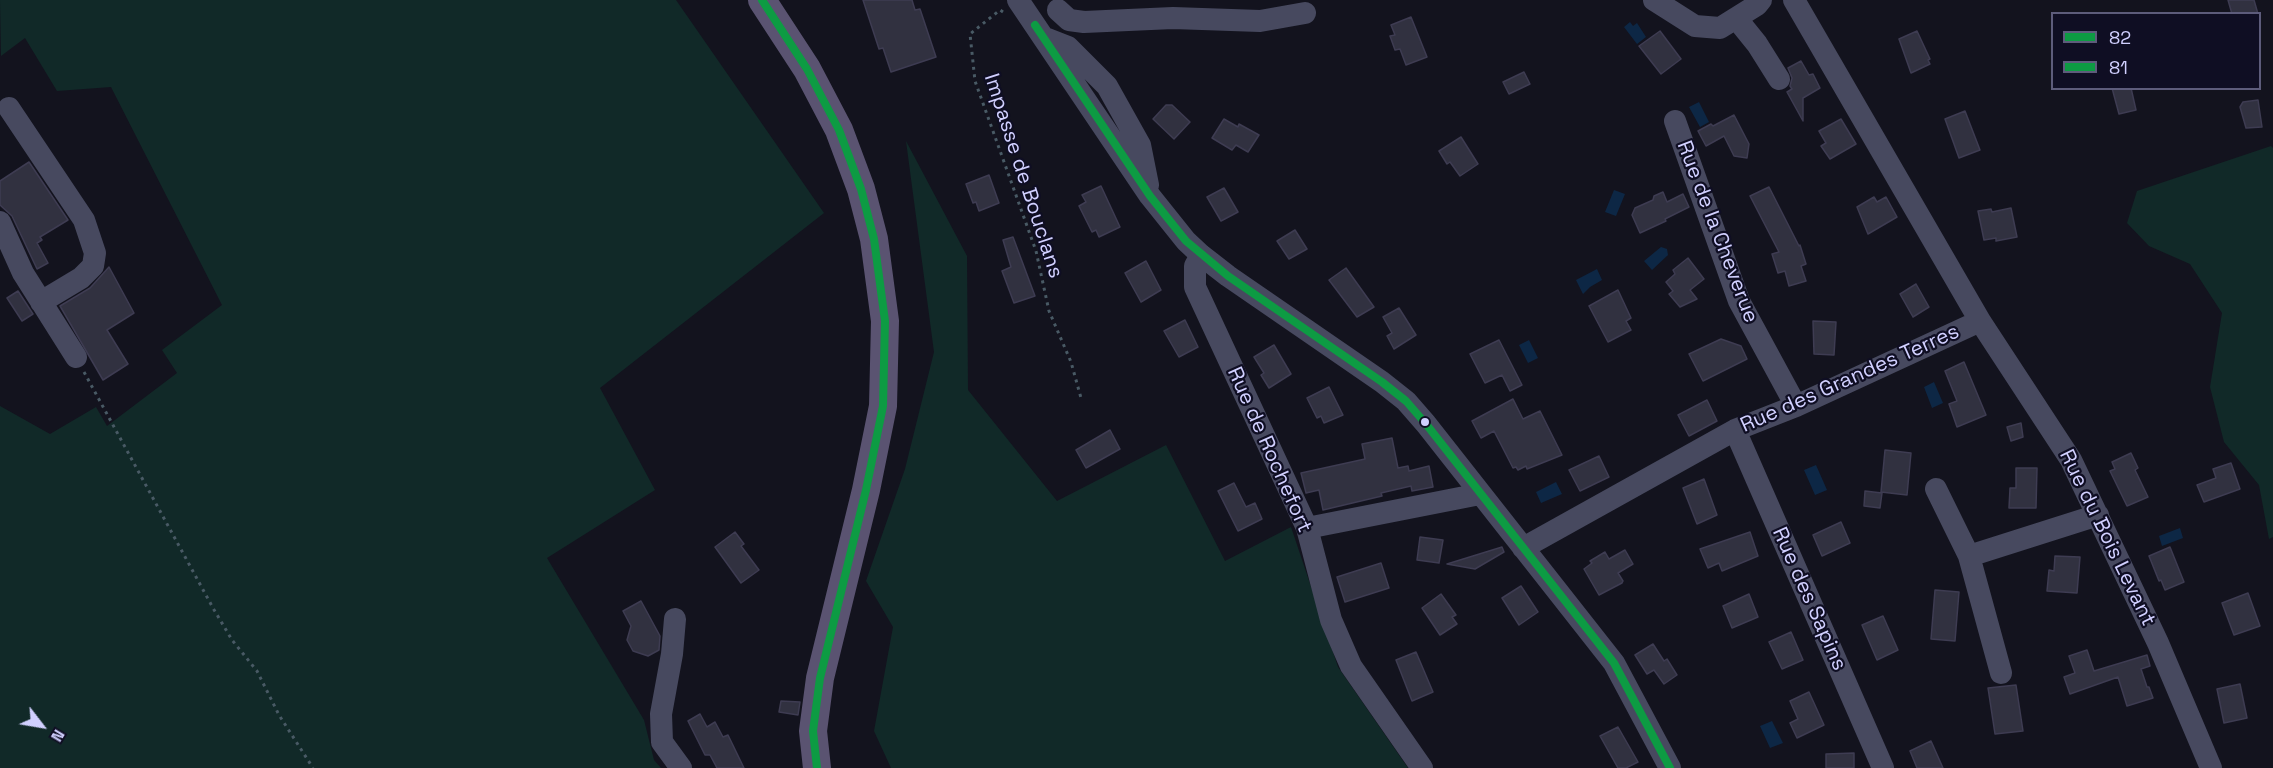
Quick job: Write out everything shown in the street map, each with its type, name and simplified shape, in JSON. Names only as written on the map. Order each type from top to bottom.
[{"type":"main road","points":[[762,0],[807,69],[839,130],[861,189],[874,239],[885,321],[882,406],[866,490],[820,678],[813,731],[817,768]]},
{"type":"street","points":[[1018,0],[1150,195],[1201,255],[1406,400],[1614,663],[1670,768]]},
{"type":"street","points":[[1654,0],[1695,26],[1720,28],[1757,5],[1761,0]]},
{"type":"street","name":"Rue des Grandes Terres","points":[[1522,548],[1735,430],[1796,406],[1980,321],[1794,0]]},
{"type":"street","points":[[1039,31],[1061,5],[1069,20],[1084,22],[1173,18],[1260,21],[1305,13]]},
{"type":"street","points":[[1736,18],[1757,44],[1779,79]]},
{"type":"street","points":[[9,108],[84,220],[95,253],[93,266],[81,278],[41,302]]},
{"type":"street","name":"Rue de la Cheverue","points":[[1675,121],[1739,301],[1796,406]]},
{"type":"street","points":[[0,222],[23,273],[76,357]]},
{"type":"street","name":"Rue de Rochefort","points":[[1201,255],[1195,266],[1195,287],[1307,528],[1331,620],[1351,666],[1422,768]]},
{"type":"street","name":"Rue du Bois Levant","points":[[1980,321],[2071,460],[2158,643],[2211,768]]},
{"type":"street","name":"Rue des Sapins","points":[[1735,430],[1883,768]]},
{"type":"street","points":[[1936,489],[1969,556],[2001,673]]},
{"type":"street","points":[[1307,528],[1480,494]]},
{"type":"street","points":[[1969,556],[2098,515]]},
{"type":"street","points":[[675,619],[672,654],[660,714],[662,742],[681,768]]},
{"type":"path","name":"Impasse de Bouclans","points":[[1039,31],[1000,10],[969,34],[975,81],[1036,251],[1049,311],[1071,362],[1081,398]]},
{"type":"path","points":[[76,357],[213,608],[232,640],[257,671],[279,715],[313,768]]},
{"type":"green space","points":[[0,0],[676,0],[824,213],[600,388],[655,490],[547,558],[644,720],[654,760],[661,768],[0,768],[0,406],[50,434],[96,407],[107,426],[177,373],[162,350],[222,305],[111,87],[57,91],[25,38],[1,56]]},
{"type":"green space","points":[[906,141],[967,256],[968,390],[1057,501],[1166,445],[1225,561],[1291,527],[1338,667],[1408,768],[891,768],[874,731],[893,627],[866,581],[905,469],[934,352]]},
{"type":"green space","points":[[2271,146],[2273,148],[2273,537],[2269,539],[2259,485],[2224,442],[2210,387],[2222,313],[2190,264],[2149,246],[2127,223],[2137,191]]},
{"type":"water","points":[[1630,22],[1633,26],[1637,23],[1646,37],[1637,44],[1624,27]]},
{"type":"water","points":[[1699,102],[1709,122],[1700,127],[1689,107]]},
{"type":"water","points":[[1614,190],[1625,194],[1616,216],[1605,212]]},
{"type":"water","points":[[1661,247],[1667,249],[1668,255],[1652,270],[1644,261]]},
{"type":"water","points":[[1597,269],[1602,280],[1583,294],[1576,280]]},
{"type":"water","points":[[1529,340],[1538,358],[1528,363],[1519,345]]},
{"type":"water","points":[[1934,382],[1943,403],[1932,408],[1924,387]]},
{"type":"water","points":[[1816,465],[1827,490],[1815,495],[1804,470]]},
{"type":"water","points":[[1556,482],[1562,494],[1541,503],[1536,492]]},
{"type":"water","points":[[2180,528],[2183,538],[2162,546],[2159,536]]},
{"type":"water","points":[[1772,721],[1783,743],[1770,748],[1760,726]]},
{"type":"building","points":[[863,0],[912,0],[915,10],[920,9],[936,57],[891,72],[883,48],[879,49]]},
{"type":"building","points":[[2228,0],[2254,0],[2257,12],[2231,12]]},
{"type":"building","points":[[1411,17],[1427,57],[1406,65],[1400,49],[1395,50],[1390,36],[1395,35],[1391,25]]},
{"type":"building","points":[[1660,31],[1681,59],[1661,74],[1639,46]]},
{"type":"building","points":[[1917,31],[1930,59],[1928,60],[1930,64],[1911,73],[1899,39]]},
{"type":"building","points":[[1801,61],[1809,75],[1813,74],[1820,88],[1803,98],[1803,121],[1787,92],[1792,89],[1790,86],[1792,78],[1788,68]]},
{"type":"building","points":[[1524,72],[1530,84],[1509,94],[1503,82]]},
{"type":"building","points":[[2113,90],[2131,90],[2136,110],[2119,114]]},
{"type":"building","points":[[2258,100],[2262,127],[2246,128],[2240,107],[2243,102]]},
{"type":"building","points":[[1166,105],[1172,105],[1190,122],[1174,139],[1153,119]]},
{"type":"building","points":[[1965,111],[1980,150],[1959,158],[1945,119]]},
{"type":"building","points":[[1734,115],[1749,144],[1747,158],[1734,156],[1724,136],[1706,146],[1698,131]]},
{"type":"building","points":[[1224,119],[1259,135],[1248,152],[1236,145],[1232,150],[1212,138]]},
{"type":"building","points":[[1841,119],[1856,144],[1830,159],[1821,146],[1826,143],[1819,131]]},
{"type":"building","points":[[1461,137],[1478,164],[1460,176],[1450,162],[1447,164],[1439,151]]},
{"type":"building","points":[[29,162],[68,220],[40,237],[42,240],[37,243],[48,263],[37,269],[12,216],[0,205],[0,181]]},
{"type":"building","points":[[989,175],[999,203],[979,211],[976,202],[973,203],[966,184]]},
{"type":"building","points":[[1101,186],[1120,227],[1099,237],[1096,230],[1092,232],[1079,206],[1086,202],[1082,195]]},
{"type":"building","points":[[1769,187],[1800,245],[1806,264],[1801,266],[1806,281],[1789,286],[1785,271],[1778,273],[1772,254],[1779,252],[1750,196]]},
{"type":"building","points":[[1224,188],[1238,212],[1221,221],[1207,197]]},
{"type":"building","points":[[1663,192],[1667,202],[1683,194],[1689,207],[1640,233],[1632,215],[1635,208],[1653,200],[1654,196]]},
{"type":"building","points":[[1874,197],[1877,202],[1886,197],[1897,217],[1868,234],[1857,207]]},
{"type":"building","points":[[2011,208],[2017,237],[1996,241],[1996,238],[1984,240],[1978,211],[1991,209],[1992,212]]},
{"type":"building","points":[[1295,230],[1307,249],[1289,259],[1277,241]]},
{"type":"building","points":[[1013,237],[1035,296],[1014,303],[1002,271],[1011,267],[1003,240]]},
{"type":"building","points":[[1688,258],[1704,279],[1690,290],[1697,299],[1680,307],[1669,294],[1673,291],[1666,282],[1675,274],[1673,270]]},
{"type":"building","points":[[1146,261],[1161,290],[1141,302],[1125,273]]},
{"type":"building","points":[[109,267],[134,313],[107,330],[128,364],[103,380],[60,306],[90,288]]},
{"type":"building","points":[[1346,268],[1374,307],[1357,317],[1329,280]]},
{"type":"building","points":[[1916,284],[1929,307],[1913,317],[1900,294]]},
{"type":"building","points":[[1618,290],[1631,318],[1626,321],[1631,330],[1608,342],[1589,306]]},
{"type":"building","points":[[18,291],[33,314],[22,321],[7,298]]},
{"type":"building","points":[[1399,308],[1416,335],[1394,349],[1387,336],[1392,333],[1383,317]]},
{"type":"building","points":[[1185,320],[1198,347],[1179,357],[1164,331]]},
{"type":"building","points":[[1813,321],[1836,322],[1834,355],[1814,354]]},
{"type":"building","points":[[1721,339],[1741,346],[1747,359],[1703,381],[1689,354]]},
{"type":"building","points":[[1499,340],[1522,385],[1510,391],[1502,375],[1485,383],[1470,354]]},
{"type":"building","points":[[1274,345],[1291,374],[1269,388],[1261,375],[1264,373],[1254,357]]},
{"type":"building","points":[[1964,362],[1986,415],[1957,427],[1949,404],[1957,401],[1945,371]]},
{"type":"building","points":[[1329,387],[1343,415],[1324,423],[1321,416],[1317,418],[1307,398]]},
{"type":"building","points":[[1513,399],[1523,419],[1540,411],[1562,455],[1527,469],[1526,466],[1518,470],[1516,467],[1513,468],[1494,431],[1481,438],[1472,421]]},
{"type":"building","points":[[1707,400],[1717,421],[1689,436],[1678,415]]},
{"type":"building","points":[[2021,423],[2023,437],[2011,441],[2007,427]]},
{"type":"building","points":[[1110,430],[1120,449],[1086,468],[1076,450]]},
{"type":"building","points":[[1392,438],[1398,468],[1408,466],[1409,471],[1429,466],[1433,487],[1412,491],[1411,486],[1381,493],[1382,496],[1323,510],[1319,490],[1306,493],[1301,473],[1365,459],[1362,444]]},
{"type":"building","points":[[1885,450],[1911,453],[1907,495],[1881,492]]},
{"type":"building","points":[[2131,453],[2138,468],[2135,470],[2148,497],[2127,506],[2110,471],[2115,469],[2112,462]]},
{"type":"building","points":[[1599,456],[1609,477],[1580,491],[1569,470]]},
{"type":"building","points":[[2231,463],[2240,489],[2204,502],[2197,485],[2216,478],[2213,469]]},
{"type":"building","points":[[2016,468],[2037,468],[2036,508],[2009,508],[2010,488],[2016,488]]},
{"type":"building","points":[[1704,479],[1717,515],[1697,524],[1683,488]]},
{"type":"building","points":[[1234,483],[1246,507],[1255,503],[1262,519],[1238,531],[1218,491]]},
{"type":"building","points":[[1865,491],[1882,493],[1880,508],[1864,506]]},
{"type":"building","points":[[1841,522],[1850,543],[1822,556],[1813,535]]},
{"type":"building","points":[[735,532],[744,544],[741,546],[759,570],[741,583],[715,547]]},
{"type":"building","points":[[1750,532],[1758,556],[1722,571],[1719,563],[1708,568],[1700,549]]},
{"type":"building","points":[[1420,537],[1443,540],[1439,563],[1417,560]]},
{"type":"building","points":[[1502,547],[1504,552],[1475,569],[1447,564]]},
{"type":"building","points":[[2170,547],[2184,582],[2165,590],[2149,556]]},
{"type":"building","points":[[1625,550],[1633,564],[1618,573],[1622,583],[1599,595],[1584,569],[1592,563],[1590,561],[1605,552],[1609,559]]},
{"type":"building","points":[[2055,556],[2080,557],[2077,593],[2047,591],[2049,570],[2054,571]]},
{"type":"building","points":[[1381,563],[1389,588],[1345,602],[1337,577]]},
{"type":"building","points":[[1521,586],[1538,612],[1519,625],[1502,598]]},
{"type":"building","points":[[1935,590],[1959,592],[1955,641],[1931,639]]},
{"type":"building","points":[[2248,593],[2260,626],[2234,635],[2222,603]]},
{"type":"building","points":[[1441,594],[1456,615],[1452,617],[1457,624],[1440,635],[1422,608]]},
{"type":"building","points":[[1749,594],[1758,617],[1732,628],[1723,606]]},
{"type":"building","points":[[641,601],[660,636],[659,650],[648,656],[633,651],[627,640],[631,626],[623,611]]},
{"type":"building","points":[[1883,616],[1898,650],[1877,660],[1862,625]]},
{"type":"building","points":[[1791,632],[1803,660],[1782,669],[1769,642]]},
{"type":"building","points":[[1653,644],[1664,661],[1667,659],[1677,675],[1664,684],[1654,670],[1647,674],[1635,655]]},
{"type":"building","points":[[2087,650],[2094,671],[2147,655],[2150,666],[2141,669],[2153,698],[2127,706],[2118,677],[2070,694],[2064,677],[2075,673],[2069,656]]},
{"type":"building","points":[[1416,652],[1433,692],[1412,701],[1396,660]]},
{"type":"building","points":[[2240,684],[2247,718],[2224,723],[2217,689]]},
{"type":"building","points":[[2016,685],[2023,731],[1995,734],[1988,688]]},
{"type":"building","points":[[1809,692],[1824,725],[1797,738],[1790,723],[1798,719],[1790,701]]},
{"type":"building","points":[[781,701],[800,702],[798,715],[779,712]]},
{"type":"building","points":[[700,714],[707,727],[715,722],[723,737],[728,735],[744,768],[717,768],[710,755],[705,755],[688,721]]},
{"type":"building","points":[[1618,727],[1638,762],[1626,768],[1618,768],[1600,736]]},
{"type":"building","points":[[1931,741],[1943,768],[1917,768],[1910,751]]},
{"type":"building","points":[[1854,753],[1854,768],[1826,768],[1826,754]]},
{"type":"transit line","name":"81","points":[[762,0],[807,69],[839,130],[861,189],[874,239],[885,321],[883,406],[866,490],[820,678],[813,731],[817,768]]},
{"type":"transit line","name":"82","points":[[1035,25],[1150,196],[1186,241],[1228,276],[1382,382],[1406,401],[1426,424],[1614,663],[1670,768]]}]
